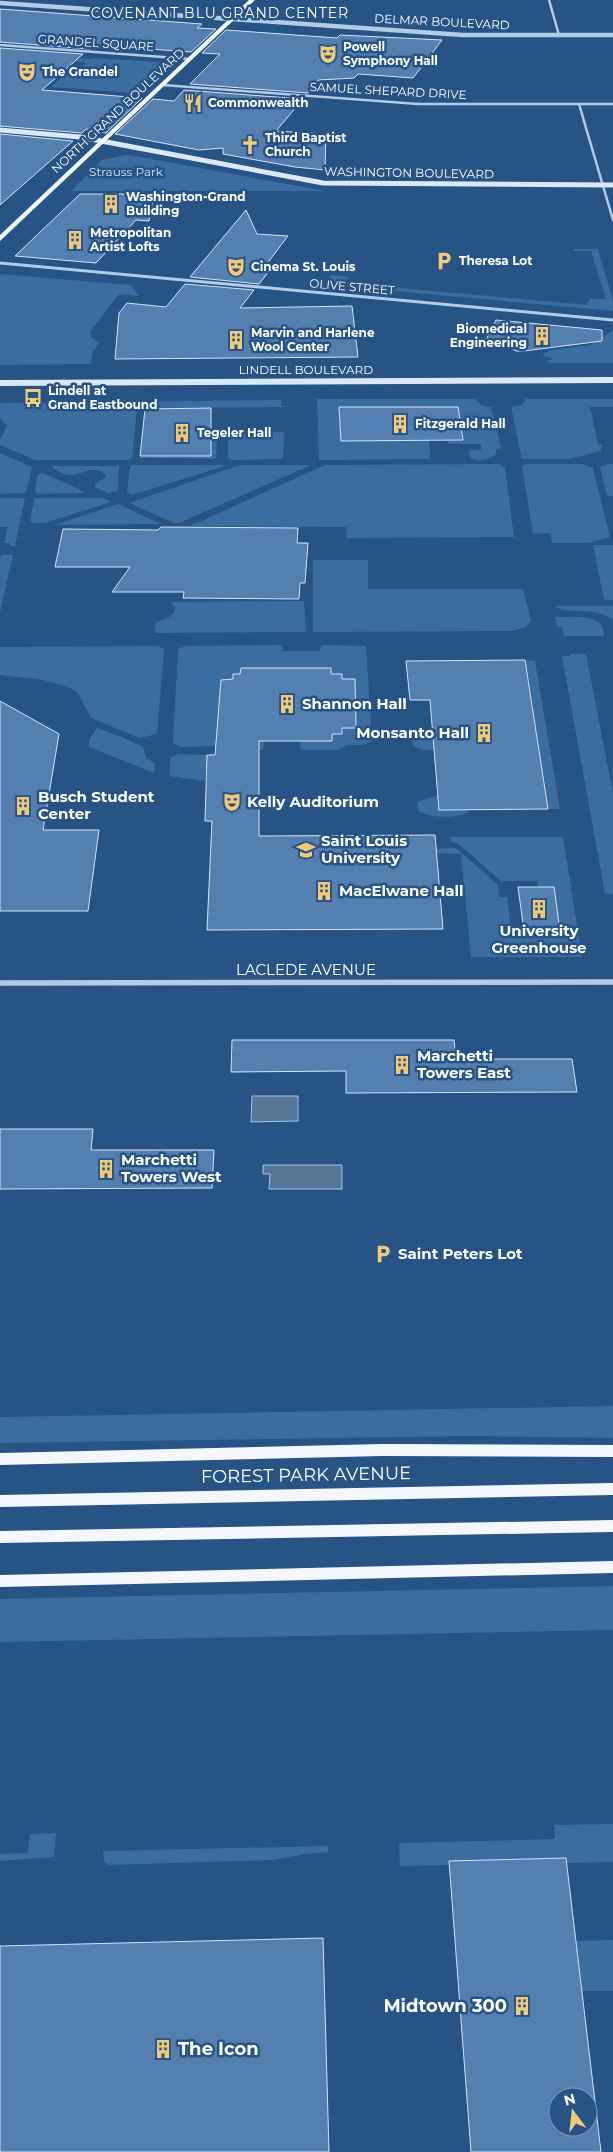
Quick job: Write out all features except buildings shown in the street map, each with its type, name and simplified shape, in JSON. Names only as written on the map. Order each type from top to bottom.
[{"type":"main road","name":"NORTH GRAND BOULEVARD","points":[[0,238],[105,141],[252,0]]},
{"type":"main road","name":"WASHINGTON BOULEVARD","points":[[0,130],[105,141],[332,183],[613,185]]},
{"type":"main road","name":"LINDELL BOULEVARD","points":[[0,383],[613,380]]},
{"type":"main road","points":[[0,1459],[334,1451],[518,1449],[613,1451]]},
{"type":"main road","name":"FOREST PARK AVENUE","points":[[0,1501],[613,1489]]},
{"type":"main road","points":[[0,1537],[613,1526]]},
{"type":"main road","points":[[0,1582],[613,1567]]},
{"type":"street","points":[[548,0],[559,36]]},
{"type":"street","name":"DELMAR BOULEVARD","points":[[0,3],[463,35],[613,35]]},
{"type":"street","name":"GRANDEL SQUARE","points":[[0,45],[190,59]]},
{"type":"street","name":"SAMUEL SHEPARD DRIVE","points":[[163,85],[405,103],[613,104]]},
{"type":"street","points":[[579,104],[613,220]]},
{"type":"street","name":"OLIVE STREET","points":[[0,263],[613,320]]},
{"type":"street","name":"LACLEDE AVENUE","points":[[0,984],[613,982]]},
{"type":"green space","points":[[71,58],[159,62],[165,65],[135,93],[51,87],[68,72],[75,73],[86,63],[68,60]]},
{"type":"green space","name":"Strauss Park","points":[[126,155],[325,191],[71,191],[102,160]]},
{"type":"green space","points":[[573,249],[598,249],[613,301],[613,311],[328,285],[326,282],[331,275],[349,277],[345,283],[587,305],[590,299],[606,299],[591,251],[574,251]]},
{"type":"green space","points":[[0,274],[131,285],[139,296],[119,294],[90,332],[92,338],[99,343],[92,354],[91,364],[0,365]]},
{"type":"green space","points":[[613,330],[613,363],[551,363],[546,361],[554,359],[542,355],[550,350],[591,345]]},
{"type":"green space","points":[[317,399],[475,399],[482,406],[491,407],[501,448],[496,450],[496,454],[490,458],[477,460],[470,458],[469,450],[481,450],[481,444],[448,444],[448,440],[463,440],[458,407],[341,441],[429,440],[429,459],[321,460],[319,459]]},
{"type":"green space","points":[[526,399],[613,399],[613,407],[590,407],[598,444],[602,444],[601,451],[569,459],[522,459],[511,407],[522,405]]},
{"type":"green space","points":[[281,400],[281,406],[288,407],[137,408],[132,458],[128,460],[35,460],[0,445],[0,440],[7,426],[0,418],[0,403]]},
{"type":"green space","points":[[284,432],[283,459],[232,460],[228,458],[228,433]]},
{"type":"green space","points":[[211,434],[217,434],[216,458],[214,459],[140,458],[210,456]]},
{"type":"green space","points":[[0,453],[32,467],[25,493],[0,494]]},
{"type":"green space","points":[[499,464],[505,468],[514,537],[347,538],[346,527],[190,526],[325,465]]},
{"type":"green space","points":[[527,464],[582,464],[593,468],[610,537],[589,543],[552,543],[550,533],[533,534],[522,466]]},
{"type":"green space","points":[[613,464],[613,496],[607,496],[600,467]]},
{"type":"green space","points":[[132,465],[228,465],[132,495],[127,492],[130,467]]},
{"type":"green space","points":[[240,465],[309,466],[179,523],[174,523],[129,503]]},
{"type":"green space","points":[[51,466],[119,466],[118,491],[108,493],[95,487],[95,484],[105,478],[106,475],[97,470],[88,470],[68,475]]},
{"type":"green space","points":[[43,473],[84,493],[37,494],[35,490],[38,474]]},
{"type":"green space","points":[[0,498],[25,498],[15,546],[10,546],[10,543],[4,543],[8,527],[0,527]]},
{"type":"green space","points":[[34,498],[103,498],[111,502],[45,523],[31,523]]},
{"type":"green space","points":[[118,504],[161,524],[55,525]]},
{"type":"green space","points":[[593,545],[613,545],[613,600],[604,600]]},
{"type":"green space","points":[[1,555],[13,555],[0,612],[0,558]]},
{"type":"green space","points":[[313,560],[368,560],[368,589],[523,589],[531,621],[525,627],[512,631],[313,632]]},
{"type":"green space","points":[[304,601],[306,632],[155,633],[156,622],[168,618],[174,613],[174,606],[171,602]]},
{"type":"green space","points":[[554,606],[613,606],[613,620],[598,613],[559,609]]},
{"type":"green space","points":[[555,617],[592,619],[602,625],[604,636],[564,636],[562,627],[557,627]]},
{"type":"green space","points":[[282,645],[282,651],[320,651],[321,645],[366,646],[372,741],[364,745],[347,745],[338,750],[301,750],[300,741],[332,741],[332,734],[342,734],[342,728],[356,728],[355,679],[341,679],[341,674],[331,674],[331,668],[241,668],[240,674],[233,674],[233,679],[221,680],[217,728],[241,741],[264,741],[263,750],[226,750],[216,746],[180,747],[173,743],[178,649],[186,646]]},
{"type":"green space","points":[[158,646],[164,649],[157,734],[140,738],[91,718],[77,692],[68,687],[44,680],[0,675],[0,647]]},
{"type":"green space","points":[[570,654],[586,654],[613,793],[613,894],[605,894],[562,656],[570,656]]},
{"type":"green space","points":[[525,660],[535,661],[560,809],[548,809],[537,739],[526,710],[534,710]]},
{"type":"green space","points":[[97,728],[143,747],[146,758],[155,764],[154,773],[89,747],[89,740]]},
{"type":"green space","points":[[431,728],[448,728],[449,738],[433,738],[434,750],[423,750],[413,746],[412,738]]},
{"type":"green space","points":[[179,754],[207,755],[205,781],[169,776],[171,757]]},
{"type":"green space","points":[[438,795],[468,809],[468,812],[457,816],[443,817],[418,811],[417,802]]},
{"type":"green space","points":[[450,837],[563,837],[582,957],[471,957],[461,854],[437,853],[436,849],[456,848],[498,885],[499,897],[507,897],[512,937],[547,936],[537,881],[501,881],[460,845],[450,841]]},
{"type":"green space","points":[[613,1406],[613,1438],[468,1436],[0,1443],[0,1417]]},
{"type":"green space","points":[[613,1586],[613,1630],[0,1642],[0,1599]]},
{"type":"green space","points":[[613,1824],[613,1862],[567,1863],[566,1858],[449,1861],[449,1865],[400,1866],[399,1843],[555,1839],[554,1825]]},
{"type":"green space","points":[[56,1833],[54,1857],[0,1861],[0,1854],[28,1853],[30,1834]]},
{"type":"green space","points":[[328,1846],[328,1852],[272,1860],[109,1865],[104,1862],[103,1851]]},
{"type":"green space","points":[[613,1940],[613,1991],[582,1991],[575,1941]]},
{"type":"shaded area","points":[[252,1096],[298,1096],[298,1121],[251,1122]]},
{"type":"shaded area","points":[[263,1165],[342,1165],[342,1189],[269,1189],[270,1174],[263,1174]]},
{"type":"place","name":"Powell Symphony Hall","points":[[328,54]]},
{"type":"place","name":"The Grandel","points":[[27,72]]},
{"type":"place","name":"Commonwealth","points":[[193,103]]},
{"type":"place","name":"Third Baptist Church","points":[[250,145]]},
{"type":"place","name":"Washington-Grand Building","points":[[111,204]]},
{"type":"place","name":"Metropolitan Artist Lofts","points":[[75,240]]},
{"type":"place","name":"Theresa Lot","points":[[444,261]]},
{"type":"place","name":"Cinema St. Louis","points":[[236,267]]},
{"type":"place","name":"Biomedical Engineering","points":[[542,336]]},
{"type":"place","name":"Marvin and Harlene Wool Center","points":[[236,340]]},
{"type":"place","name":"Lindell at Grand Eastbound","points":[[33,398]]},
{"type":"place","name":"Fitzgerald Hall","points":[[400,424]]},
{"type":"place","name":"Tegeler Hall","points":[[182,433]]},
{"type":"place","name":"Shannon Hall","points":[[287,704]]},
{"type":"place","name":"Monsanto Hall","points":[[484,733]]},
{"type":"place","name":"Kelly Auditorium","points":[[232,802]]},
{"type":"place","name":"Busch Student Center","points":[[23,806]]},
{"type":"place","name":"Saint Louis University","points":[[306,850]]},
{"type":"place","name":"MacElwane Hall","points":[[324,891]]},
{"type":"place","name":"University Greenhouse","points":[[539,909]]},
{"type":"place","name":"Marchetti Towers East","points":[[402,1065]]},
{"type":"place","name":"Marchetti Towers West","points":[[106,1169]]},
{"type":"place","name":"Saint Peters Lot","points":[[383,1254]]},
{"type":"place","name":"Midtown 300","points":[[522,2006]]},
{"type":"place","name":"The Icon","points":[[163,2049]]},
{"type":"district","name":"COVENANT BLU GRAND CENTER","points":[[220,13]]}]
